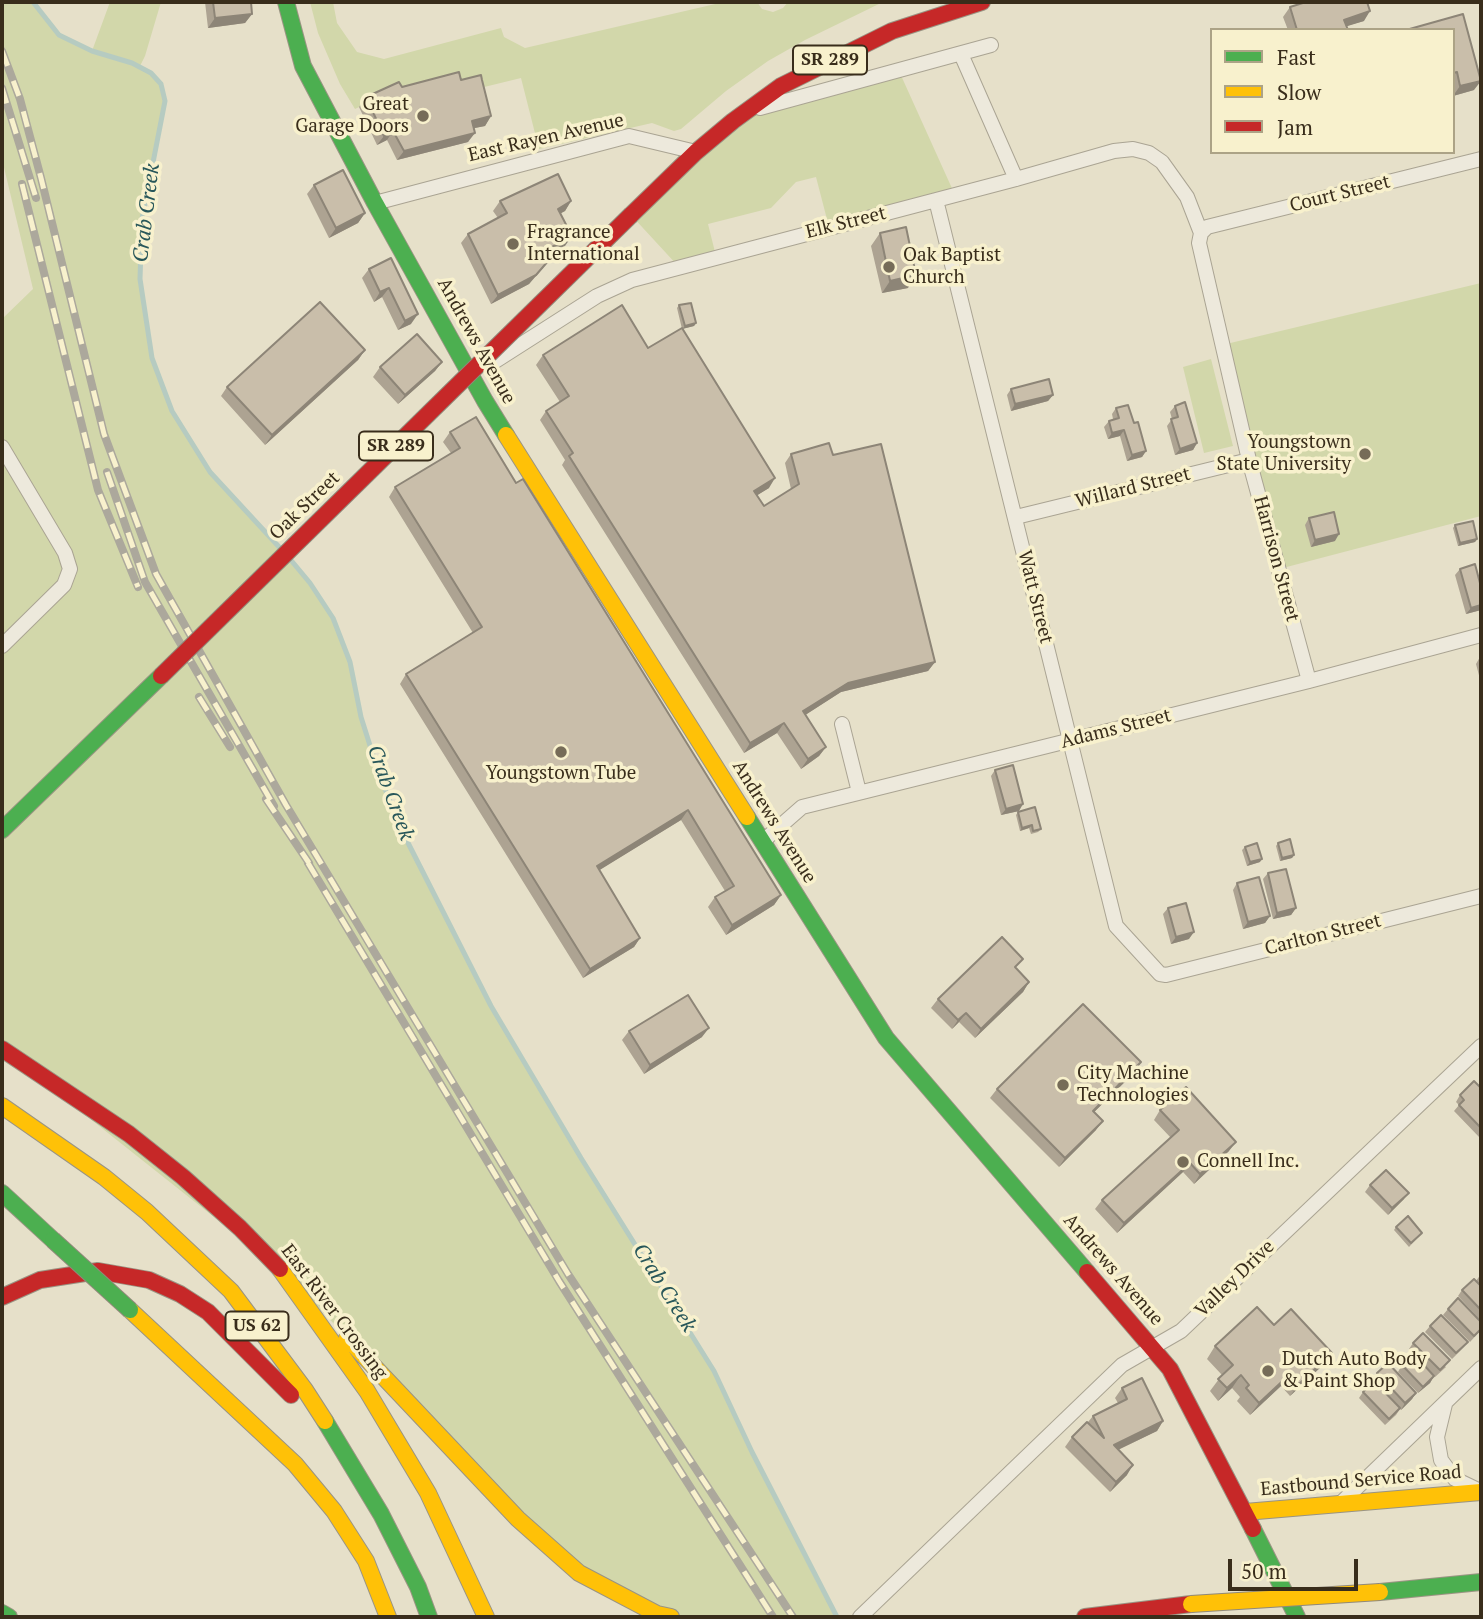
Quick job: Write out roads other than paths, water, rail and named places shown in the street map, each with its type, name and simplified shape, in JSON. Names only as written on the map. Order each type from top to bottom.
[{"type":"main road","name":"Andrews Avenue","points":[[286,2],[303,66],[473,381],[886,1038],[1170,1369],[1297,1617]]},
{"type":"main road","name":"SR 289","points":[[696,152],[782,86],[868,42],[944,13],[982,2]]},
{"type":"main road","name":"Oak Street","points":[[2,830],[696,152]]},
{"type":"main road","name":"East River Crossing","points":[[2,1049],[87,1105],[172,1168],[240,1228],[282,1271],[388,1425],[428,1493],[486,1617]]},
{"type":"main road","name":"US 62","points":[[2,1106],[94,1170],[147,1212],[182,1242],[231,1291],[305,1390],[382,1514],[418,1587],[429,1617]]},
{"type":"main road","points":[[2,1193],[295,1464],[334,1511],[352,1538],[375,1581],[388,1617]]},
{"type":"main road","points":[[2,1297],[40,1280],[98,1271],[149,1280],[180,1294],[208,1312],[297,1401],[382,1514]]},
{"type":"main road","points":[[282,1271],[518,1520],[579,1573],[664,1615]]},
{"type":"main road","name":"Eastbound Service Road","points":[[1245,1512],[1481,1492]]},
{"type":"main road","points":[[1085,1617],[1191,1604],[1380,1592],[1481,1582]]},
{"type":"main road","points":[[2,1612],[9,1617]]},
{"type":"street","points":[[745,112],[991,46]]},
{"type":"street","points":[[961,54],[1016,180]]},
{"type":"street","name":"East Rayen Avenue","points":[[375,203],[629,136],[696,152]]},
{"type":"street","name":"Elk Street","points":[[473,381],[489,365],[597,296],[632,280],[1016,180],[1114,151],[1133,149],[1162,162],[1180,185],[1200,233]]},
{"type":"street","name":"Court Street","points":[[1200,233],[1207,227],[1481,159]]},
{"type":"street","name":"Watt Street","points":[[936,200],[1116,926],[1160,974],[1166,975]]},
{"type":"street","name":"Harrison Street","points":[[1200,233],[1198,240],[1249,460],[1309,681]]},
{"type":"street","points":[[2,447],[65,553],[70,569],[64,585],[2,646]]},
{"type":"street","name":"Willard Street","points":[[1016,517],[1249,460]]},
{"type":"street","name":"Adams Street","points":[[762,842],[802,807],[1309,681],[1481,635]]},
{"type":"street","points":[[842,724],[859,792]]},
{"type":"street","name":"Carlton Street","points":[[1166,975],[1481,896]]},
{"type":"street","name":"Valley Drive","points":[[860,1617],[1122,1365],[1181,1331],[1481,1046]]},
{"type":"street","points":[[1342,1502],[1481,1368]]},
{"type":"street","points":[[1446,1403],[1437,1437],[1441,1460],[1455,1479],[1481,1492]]},
{"type":"waterway","name":"Crab Creek","points":[[33,2],[59,35],[92,51],[132,63],[151,73],[161,84],[165,101],[142,219],[140,279],[152,358],[172,411],[210,472],[281,549]]},
{"type":"waterway","name":"Crab Creek","points":[[290,559],[333,618],[350,662],[361,717],[379,774],[402,831],[491,1006],[581,1158],[714,1371],[752,1452],[837,1617]]},
{"type":"railway","points":[[2,51],[20,99],[104,434],[156,574],[286,805],[568,1274],[793,1617]]},
{"type":"railway","points":[[2,88],[36,198]]},
{"type":"railway","points":[[22,184],[98,490],[138,587]]},
{"type":"railway","points":[[107,472],[145,582],[274,806]]},
{"type":"railway","points":[[199,697],[230,747]]},
{"type":"railway","points":[[266,799],[309,863]]},
{"type":"railway","points":[[308,863],[559,1281],[773,1617]]},
{"type":"place","name":"Great Garage Doors","points":[[423,116]]},
{"type":"place","name":"Fragrance International","points":[[513,244]]},
{"type":"place","name":"Oak Baptist Church","points":[[889,267]]},
{"type":"place","name":"Youngstown State University","points":[[1365,454]]},
{"type":"place","name":"Youngstown Tube","points":[[561,752]]},
{"type":"place","name":"City Machine Technologies","points":[[1063,1085]]},
{"type":"place","name":"Connell Inc.","points":[[1183,1162]]},
{"type":"place","name":"Dutch Auto Body & Paint Shop","points":[[1268,1371]]}]
